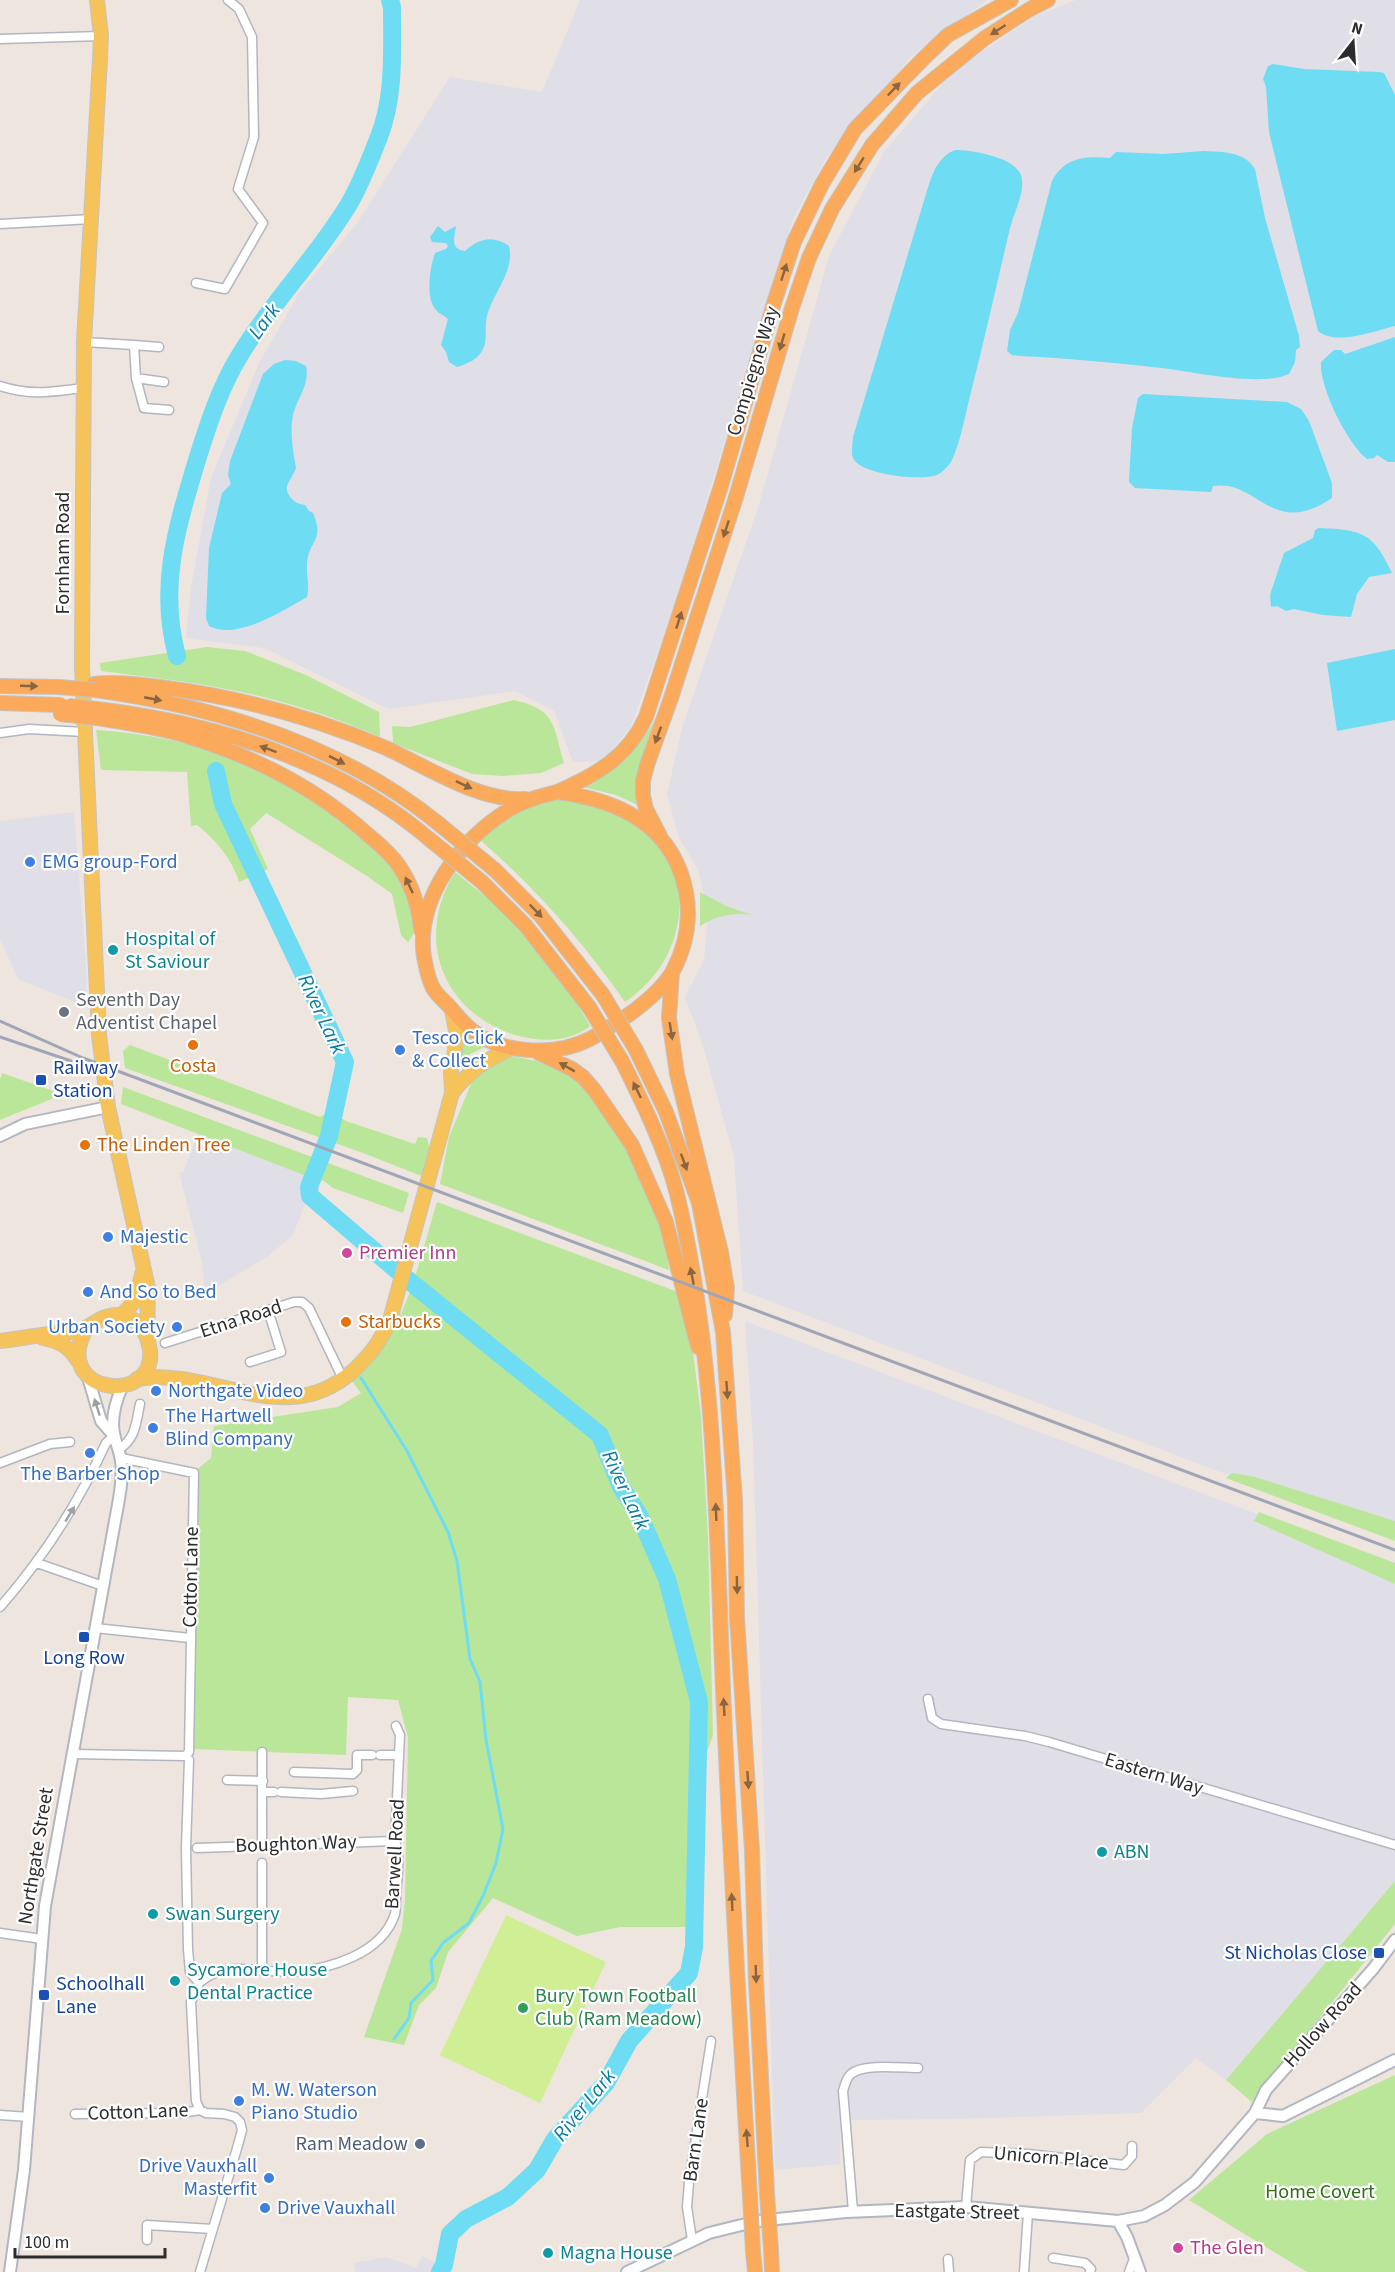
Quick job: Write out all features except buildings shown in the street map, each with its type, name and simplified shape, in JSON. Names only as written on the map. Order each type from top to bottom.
[{"type":"highway","name":"Compiegne Way","points":[[557,792],[596,774],[610,764],[632,743],[646,717],[722,486],[774,303],[794,242],[822,184],[855,129],[922,60],[948,35],[1011,0]]},
{"type":"highway","name":"Compiegne Way","points":[[660,836],[646,809],[643,795],[643,781],[647,765],[672,698],[809,258],[832,209],[872,145],[917,93],[985,38],[1048,0]]},
{"type":"highway","points":[[95,687],[110,682],[148,685],[246,702],[303,718],[383,747],[486,795],[514,800],[557,792],[595,798],[617,807],[641,821],[660,836],[677,862],[688,900],[687,933],[682,950],[672,973],[645,1002],[632,1013],[589,1040],[559,1049],[533,1050],[512,1048],[491,1042],[477,1034],[433,988],[427,971],[416,902],[409,883],[398,864],[355,823],[320,798],[271,769],[216,746],[97,714]]},
{"type":"highway","points":[[0,686],[95,687],[181,704],[275,733],[361,772],[414,804],[495,870],[540,915],[603,995],[636,1050],[666,1112],[699,1203],[723,1332],[735,1500],[737,1618],[752,1850],[756,1981],[772,2272]]},
{"type":"highway","points":[[0,703],[31,703],[60,710],[179,722],[271,749],[310,765],[403,817],[483,882],[526,926],[589,1007],[622,1061],[648,1113],[677,1192],[704,1335],[714,1460],[733,1919],[755,2272]]},
{"type":"highway","points":[[422,941],[430,903],[452,864],[486,826],[512,807],[531,798]]},
{"type":"highway","points":[[672,973],[669,1018],[677,1074],[722,1252],[727,1288],[723,1332]]},
{"type":"highway","points":[[533,1050],[572,1069],[583,1077],[632,1145],[666,1222],[706,1375]]},
{"type":"main road","name":"Fornham Road","points":[[97,0],[101,36],[84,342],[82,666],[97,1012],[108,1107],[143,1269]]},
{"type":"main road","points":[[137,1379],[168,1376],[268,1397],[296,1398],[323,1391],[343,1379],[366,1359],[381,1341],[399,1290],[452,1093],[451,1072],[456,1031],[452,1010]]},
{"type":"main road","points":[[452,1093],[464,1078],[485,1060],[512,1048]]},
{"type":"main road","points":[[121,1316],[136,1300],[143,1269]]},
{"type":"main road","points":[[32,1336],[65,1345],[84,1370],[103,1386],[122,1387],[137,1379],[147,1367],[148,1288],[143,1269]]},
{"type":"main road","points":[[0,1341],[77,1331],[99,1319],[111,1315],[121,1316],[135,1321],[143,1329],[156,1361],[168,1376]]},
{"type":"main road","points":[[84,1370],[78,1345],[87,1327]]},
{"type":"street","points":[[196,283],[225,289],[263,223],[238,189],[254,137],[252,37],[239,9],[228,0]]},
{"type":"street","points":[[0,39],[101,36]]},
{"type":"street","points":[[0,224],[92,219]]},
{"type":"street","points":[[84,342],[159,347]]},
{"type":"street","points":[[134,345],[136,378],[144,408],[169,410]]},
{"type":"street","points":[[136,378],[164,382]]},
{"type":"street","points":[[0,386],[34,394],[83,388]]},
{"type":"street","points":[[0,733],[28,729],[85,732]]},
{"type":"street","points":[[0,1136],[25,1124],[108,1107]]},
{"type":"street","name":"Etna Road","points":[[165,1343],[294,1302],[302,1302],[309,1308],[343,1379]]},
{"type":"street","points":[[268,1310],[286,1362]]},
{"type":"street","points":[[250,1362],[281,1352]]},
{"type":"street","name":"Northgate Street","points":[[84,1370],[101,1421],[114,1436]]},
{"type":"street","name":"Northgate Street","points":[[10,2272],[24,2170],[45,1906],[119,1499],[122,1473],[120,1454],[114,1436],[115,1404],[122,1387]]},
{"type":"street","points":[[120,1454],[132,1437],[140,1404]]},
{"type":"street","points":[[0,1607],[38,1563],[71,1514],[106,1443],[114,1436]]},
{"type":"street","points":[[0,1463],[50,1444],[70,1442]]},
{"type":"street","name":"Cotton Lane","points":[[120,1454],[194,1473],[186,1848],[190,1972],[199,1983],[191,2002],[196,2101],[200,2110]]},
{"type":"street","points":[[38,1563],[103,1586]]},
{"type":"street","points":[[95,1628],[190,1638]]},
{"type":"street","name":"Eastern Way","points":[[928,1699],[932,1718],[941,1724],[1025,1736],[1048,1742],[1395,1845]]},
{"type":"street","name":"Barwell Road","points":[[199,1983],[216,1972],[233,1970],[292,1972],[324,1968],[356,1956],[381,1938],[395,1914],[400,1735],[396,1726]]},
{"type":"street","points":[[262,1752],[262,1845]]},
{"type":"street","points":[[72,1754],[188,1757]]},
{"type":"street","points":[[294,1772],[353,1774],[357,1770],[357,1755],[399,1755]]},
{"type":"street","points":[[227,1780],[263,1781]]},
{"type":"street","points":[[263,1792],[321,1794],[353,1791]]},
{"type":"street","name":"Boughton Way","points":[[197,1848],[396,1841]]},
{"type":"street","points":[[262,1863],[262,1971]]},
{"type":"street","points":[[0,1933],[42,1939]]},
{"type":"street","name":"Hollow Road","points":[[1255,2113],[1266,2090],[1393,1947]]},
{"type":"street","name":"Barn Lane","points":[[692,2240],[687,2207],[689,2182],[711,2041]]},
{"type":"street","points":[[1255,2113],[1283,2116],[1395,2060]]},
{"type":"street","points":[[853,2211],[843,2091],[846,2081],[852,2073],[862,2068],[918,2068]]},
{"type":"street","name":"Cotton Lane","points":[[75,2114],[182,2113],[200,2110],[235,2117],[240,2122],[242,2130],[200,2272]]},
{"type":"street","name":"Eastgate Street","points":[[627,2272],[692,2240],[727,2228],[758,2221],[853,2211],[966,2207],[1118,2221],[1144,2216],[1155,2211],[1195,2182],[1255,2113]]},
{"type":"street","points":[[0,2115],[29,2117]]},
{"type":"street","name":"Unicorn Place","points":[[966,2207],[970,2160],[981,2152],[1028,2154],[1124,2165],[1132,2156],[1132,2146]]},
{"type":"street","points":[[1024,2272],[1028,2213]]},
{"type":"street","points":[[1118,2221],[1127,2237],[1140,2272]]},
{"type":"street","points":[[147,2240],[147,2225],[213,2229]]},
{"type":"street","points":[[1053,2258],[1085,2263],[1091,2269],[1090,2272]]},
{"type":"street","points":[[948,2259],[949,2272]]},
{"type":"street","points":[[1129,2272],[1134,2259]]},
{"type":"shaded area","points":[[580,0],[987,0],[913,55],[827,157],[793,219],[673,610],[631,726],[603,761],[573,762],[554,711],[515,691],[389,709],[264,648],[186,638],[191,587],[211,478],[259,363],[300,292],[358,222],[450,77],[542,92]]},
{"type":"shaded area","points":[[1076,0],[1395,0],[1395,1538],[743,1291],[734,1157],[704,1049],[685,997],[704,960],[708,916],[698,869],[679,838],[667,794],[682,728],[759,505],[829,256],[885,150],[954,71],[1035,16]]},
{"type":"shaded area","points":[[74,812],[87,1007],[18,979],[0,939],[0,821]]},
{"type":"shaded area","points":[[198,1134],[306,1176],[303,1186],[307,1199],[293,1235],[268,1256],[205,1294],[202,1263],[179,1172],[183,1173]]},
{"type":"shaded area","points":[[745,1321],[1257,1514],[1395,1573],[1395,1881],[1226,2080],[1196,2058],[1141,2113],[840,2120],[840,2164],[775,2170],[753,1440]]},
{"type":"shaded area","points":[[422,2256],[436,2263],[433,2272],[356,2272],[354,2263],[386,2257],[416,2268]]},
{"type":"green space","points":[[207,647],[245,651],[306,675],[379,712],[380,737],[312,711],[259,696],[224,688],[101,671],[100,663]]},
{"type":"green space","points":[[514,700],[538,709],[551,721],[564,763],[541,773],[503,776],[472,774],[393,743],[392,726],[410,727]]},
{"type":"green space","points":[[657,716],[639,769],[642,807],[616,795],[583,787],[608,774],[627,758],[643,739]]},
{"type":"green space","points":[[96,730],[132,733],[202,748],[268,774],[299,791],[358,833],[375,847],[395,869],[403,882],[413,914],[415,926],[412,937],[408,942],[401,935],[392,894],[266,813],[250,829],[268,869],[239,882],[228,858],[211,837],[197,825],[191,826],[187,772],[101,770]]},
{"type":"green space","points":[[556,797],[595,800],[609,805],[655,839],[670,863],[677,885],[679,907],[677,929],[670,950],[659,969],[644,987],[625,1002],[558,916],[480,840],[508,814]]},
{"type":"green space","points":[[455,872],[536,942],[566,984],[590,1026],[573,1036],[554,1040],[515,1035],[490,1024],[469,1009],[453,991],[442,970],[437,947],[437,922],[443,897]]},
{"type":"green space","points":[[700,892],[726,906],[752,915],[725,916],[700,926]]},
{"type":"green space","points":[[462,1028],[489,1045],[470,1054],[459,1065]]},
{"type":"green space","points":[[130,1045],[320,1117],[331,1111],[346,1121],[415,1144],[418,1137],[427,1138],[431,1155],[424,1177],[125,1068],[123,1051]]},
{"type":"green space","points":[[511,1056],[537,1061],[566,1072],[582,1086],[629,1153],[662,1229],[669,1270],[440,1184],[449,1137],[475,1074]]},
{"type":"green space","points":[[2,1073],[53,1091],[54,1098],[0,1120]]},
{"type":"green space","points":[[123,1087],[409,1193],[403,1213],[333,1188],[324,1181],[121,1104]]},
{"type":"green space","points":[[437,1202],[678,1292],[691,1336],[701,1416],[708,1537],[713,1735],[704,1761],[700,1927],[620,1927],[577,1936],[493,1898],[448,1952],[436,1988],[419,2005],[404,2045],[364,2037],[402,1929],[405,1899],[408,1737],[398,1700],[348,1697],[346,1755],[193,1749],[195,1471],[211,1458],[214,1426],[338,1407],[361,1393],[352,1381],[370,1364],[385,1344],[397,1322],[416,1274]]},
{"type":"green space","points":[[1232,1473],[1255,1477],[1395,1521],[1395,1541],[1226,1478]]},
{"type":"green space","points":[[1259,1512],[1395,1563],[1395,1584],[1254,1521]]},
{"type":"green space","points":[[1395,1881],[1395,1924],[1252,2102],[1226,2080]]},
{"type":"green space","name":"Bury Town Football Club (Ram Meadow)","points":[[506,1915],[606,1962],[540,2103],[440,2055]]},
{"type":"green space","name":"Home Covert","points":[[1395,2075],[1395,2272],[1307,2272],[1189,2200],[1267,2134]]},
{"type":"water","points":[[1273,64],[1304,69],[1384,73],[1395,95],[1395,326],[1345,337],[1326,335],[1318,331],[1269,132],[1266,87],[1263,79],[1268,66]]},
{"type":"water","points":[[955,150],[982,153],[1010,164],[1021,175],[1021,195],[1010,228],[963,428],[951,462],[939,474],[929,477],[906,477],[881,473],[869,470],[854,460],[853,437],[931,178],[942,159]]},
{"type":"water","points":[[1116,152],[1163,154],[1226,152],[1239,156],[1255,169],[1265,218],[1299,336],[1300,347],[1296,350],[1295,362],[1289,374],[1277,378],[1245,379],[1127,364],[1012,355],[1007,351],[1010,330],[1018,313],[1052,181],[1057,173],[1076,160],[1092,157],[1110,158]]},
{"type":"water","points":[[438,226],[445,232],[456,226],[454,242],[460,250],[465,251],[476,243],[492,239],[509,246],[509,264],[487,316],[483,349],[469,363],[457,367],[449,362],[441,345],[448,319],[436,310],[430,298],[430,274],[435,253],[448,246],[446,243],[432,242],[430,237]]},
{"type":"water","points":[[1395,337],[1395,462],[1388,462],[1377,455],[1367,459],[1351,441],[1329,399],[1321,362],[1334,350],[1341,350],[1345,354]]},
{"type":"water","points":[[285,360],[296,361],[306,366],[307,372],[305,384],[294,411],[292,440],[296,468],[287,491],[292,499],[305,505],[313,513],[316,522],[317,535],[307,563],[307,597],[246,627],[220,630],[209,626],[206,618],[209,548],[222,493],[231,484],[228,475],[230,461],[263,374],[274,364]]},
{"type":"water","points":[[1143,394],[1287,402],[1301,409],[1309,421],[1332,483],[1332,498],[1311,509],[1294,512],[1267,505],[1229,486],[1213,486],[1211,492],[1135,488],[1129,482],[1132,428],[1138,398]]},
{"type":"water","points":[[1319,528],[1346,530],[1364,536],[1379,549],[1392,573],[1369,577],[1357,594],[1351,617],[1323,615],[1294,609],[1286,611],[1277,606],[1271,607],[1270,595],[1284,553],[1313,538],[1315,530]]},
{"type":"water","points":[[1395,649],[1395,720],[1337,731],[1327,663]]},
{"type":"waterway","name":"Lark","points":[[177,656],[169,605],[172,557],[201,447],[221,393],[240,355],[337,223],[365,171],[379,137],[388,106],[392,73],[392,7],[390,0]]},
{"type":"waterway","name":"River Lark","points":[[216,771],[223,804],[345,1062],[329,1136],[309,1187],[310,1196],[413,1284],[600,1435],[621,1487],[640,1517],[667,1579],[699,1702],[694,1947],[689,1973],[629,2041],[606,2083],[555,2139],[537,2170],[508,2197],[466,2219],[450,2234],[444,2265],[440,2272]]},
{"type":"waterway","points":[[361,1378],[407,1451],[448,1532],[457,1561],[470,1659],[480,1682],[486,1740],[503,1829],[496,1863],[469,1923],[443,1943],[431,1961],[433,1980],[411,2003],[409,2018],[394,2039]]},
{"type":"railway","points":[[0,1021],[83,1058],[1395,1550]]},
{"type":"railway","points":[[0,1037],[71,1061]]},
{"type":"place","name":"EMG group-Ford","points":[[30,862]]},
{"type":"place","name":"Hospital of St Saviour","points":[[113,950]]},
{"type":"place","name":"Seventh Day Adventist Chapel","points":[[64,1012]]},
{"type":"place","name":"Costa","points":[[193,1045]]},
{"type":"place","name":"Tesco Click & Collect","points":[[400,1050]]},
{"type":"place","name":"Railway Station","points":[[41,1080]]},
{"type":"place","name":"The Linden Tree","points":[[85,1145]]},
{"type":"place","name":"Majestic","points":[[108,1237]]},
{"type":"place","name":"Premier Inn","points":[[347,1253]]},
{"type":"place","name":"And So to Bed","points":[[88,1292]]},
{"type":"place","name":"Starbucks","points":[[346,1322]]},
{"type":"place","name":"Urban Society","points":[[177,1327]]},
{"type":"place","name":"Northgate Video","points":[[156,1391]]},
{"type":"place","name":"The Hartwell Blind Company","points":[[153,1428]]},
{"type":"place","name":"The Barber Shop","points":[[90,1453]]},
{"type":"place","name":"Long Row","points":[[84,1637]]},
{"type":"place","name":"ABN","points":[[1102,1852]]},
{"type":"place","name":"Swan Surgery","points":[[153,1914]]},
{"type":"place","name":"St Nicholas Close","points":[[1379,1953]]},
{"type":"place","name":"Sycamore House Dental Practice","points":[[175,1981]]},
{"type":"place","name":"Schoolhall Lane","points":[[44,1995]]},
{"type":"place","name":"Bury Town Football Club (Ram Meadow)","points":[[523,2008]]},
{"type":"place","name":"M. W. Waterson Piano Studio","points":[[239,2101]]},
{"type":"place","name":"Ram Meadow","points":[[420,2144]]},
{"type":"place","name":"Drive Vauxhall Masterfit","points":[[269,2178]]},
{"type":"place","name":"Drive Vauxhall","points":[[265,2208]]},
{"type":"place","name":"The Glen","points":[[1178,2248]]},
{"type":"place","name":"Magna House","points":[[548,2253]]}]
